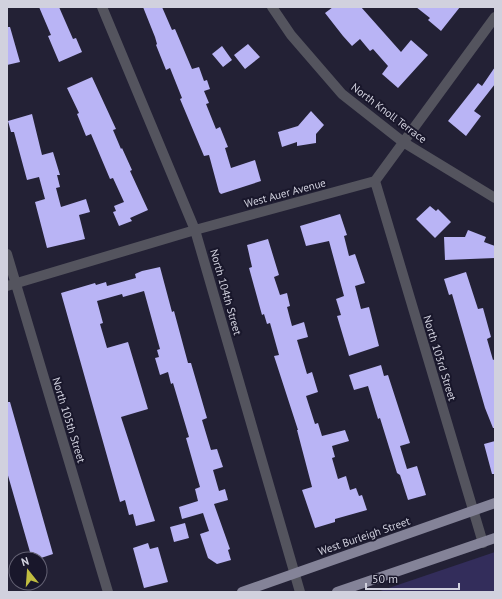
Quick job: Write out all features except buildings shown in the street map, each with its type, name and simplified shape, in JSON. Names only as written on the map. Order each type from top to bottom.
[{"type":"main road","name":"West Burleigh Street","points":[[242,592],[495,503]]},
{"type":"main road","points":[[337,592],[495,538]]},
{"type":"street","name":"North 104th Street","points":[[102,7],[195,230],[300,592]]},
{"type":"street","name":"North Knoll Terrace","points":[[272,7],[291,35],[342,94],[403,142],[495,198]]},
{"type":"street","points":[[375,181],[495,17]]},
{"type":"street","name":"West Auer Avenue","points":[[11,285],[195,230],[375,181]]},
{"type":"street","name":"North 103rd Street","points":[[375,181],[483,543]]},
{"type":"street","name":"North 105th Street","points":[[7,254],[11,285],[108,592]]},
{"type":"shaded area","points":[[495,552],[495,592],[377,592]]}]
